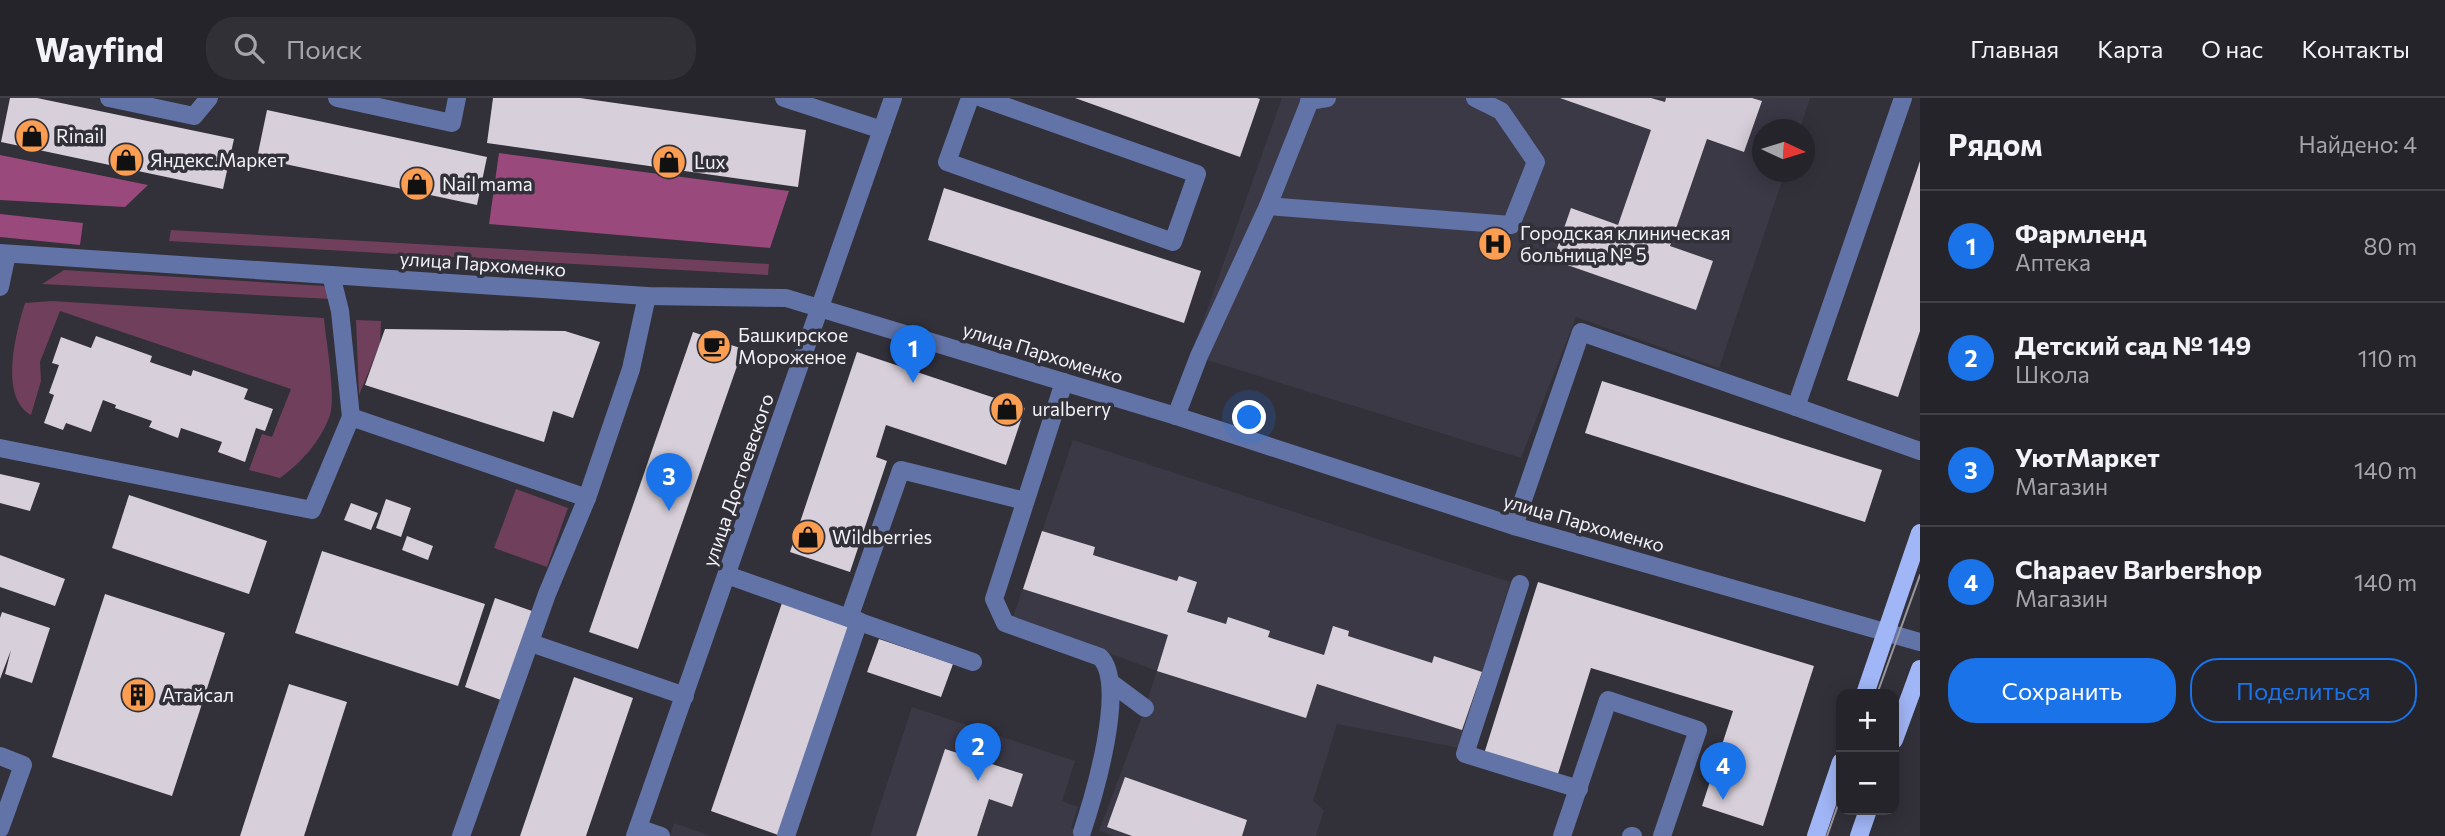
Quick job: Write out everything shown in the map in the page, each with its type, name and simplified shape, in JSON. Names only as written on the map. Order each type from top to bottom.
[{"type":"main road","points":[[1866,689],[1920,533]]},
{"type":"main road","points":[[1899,726],[1920,669]]},
{"type":"main road","points":[[1816,836],[1836,777]]},
{"type":"main road","points":[[1859,836],[1866,815]]},
{"type":"street","points":[[109,98],[194,116],[209,98]]},
{"type":"street","points":[[337,98],[452,123],[457,98]]},
{"type":"street","points":[[784,98],[882,130]]},
{"type":"street","name":"улица Достоевского","points":[[637,832],[893,98]]},
{"type":"street","points":[[970,98],[947,162],[1173,242],[1197,174],[982,98]]},
{"type":"street","points":[[1268,206],[1511,225],[1536,162],[1501,111],[1475,98]]},
{"type":"street","points":[[1796,407],[1903,98]]},
{"type":"street","points":[[1176,416],[1199,356],[1316,99]]},
{"type":"street","points":[[0,287],[3,254]]},
{"type":"street","name":"улица Пархоменко","points":[[3,254],[647,296],[786,298],[1176,416],[1514,526],[1920,642]]},
{"type":"street","points":[[0,447],[312,510],[351,417],[340,311],[331,275]]},
{"type":"street","points":[[461,836],[547,594],[587,498],[631,369],[647,296]]},
{"type":"street","points":[[1514,526],[1581,332],[1920,451]]},
{"type":"street","points":[[1064,382],[995,593],[996,606],[1005,623],[1100,657],[1104,661],[1110,682],[1110,706],[1102,767],[1082,832]]},
{"type":"street","points":[[351,417],[587,498]]},
{"type":"street","points":[[786,836],[901,470],[1025,501]]},
{"type":"street","points":[[727,575],[973,662]]},
{"type":"street","points":[[1520,583],[1465,754],[1578,789]]},
{"type":"street","points":[[531,643],[685,696]]},
{"type":"street","points":[[1110,682],[1145,708]]},
{"type":"street","points":[[1562,836],[1608,700],[1698,730],[1662,836]]},
{"type":"street","points":[[0,757],[23,765],[0,829]]},
{"type":"street","points":[[637,832],[662,836]]},
{"type":"shaded area","name":"Городская клиническая больница № 5","points":[[1282,98],[1810,98],[1803,119],[1752,119],[1752,182],[1782,182],[1719,368],[1576,317],[1521,458],[1191,355]]},
{"type":"shaded area","points":[[499,153],[789,191],[770,248],[489,224]]},
{"type":"shaded area","points":[[0,155],[148,185],[125,207],[0,200]]},
{"type":"shaded area","points":[[0,214],[83,223],[80,245],[0,237]]},
{"type":"shaded area","points":[[171,230],[769,264],[768,275],[169,241]]},
{"type":"shaded area","points":[[64,270],[324,286],[331,299],[42,284]]},
{"type":"shaded area","points":[[52,301],[324,318],[332,394],[332,406],[326,425],[309,451],[280,478],[249,470],[262,434],[272,437],[291,389],[60,311],[40,362],[41,381],[31,415],[21,407],[15,395],[12,366],[14,349],[25,303]]},
{"type":"shaded area","points":[[356,320],[381,321],[380,344],[359,395]]},
{"type":"shaded area","points":[[1073,440],[1510,582],[1459,748],[1337,724],[1313,801],[1324,810],[1316,836],[1114,836],[1099,831],[1157,671],[1013,617]]},
{"type":"shaded area","points":[[516,489],[568,508],[547,567],[494,548]]},
{"type":"shaded area","points":[[912,707],[1075,761],[1062,801],[1078,807],[1071,828],[1093,836],[870,836]]},
{"type":"shaded area","points":[[674,823],[711,836],[670,836]]},
{"type":"building","points":[[10,98],[37,98],[234,139],[223,189],[1,142]]},
{"type":"building","points":[[493,98],[580,98],[806,130],[798,187],[487,143]]},
{"type":"building","points":[[1075,98],[1257,98],[1260,99],[1240,157]]},
{"type":"building","points":[[1560,98],[1651,98],[1665,102],[1666,98],[1752,98],[1762,101],[1756,119],[1752,119],[1752,129],[1744,152],[1707,139],[1670,246],[1713,261],[1696,310],[1553,260],[1571,208],[1618,225],[1651,130]]},
{"type":"building","points":[[267,110],[487,157],[477,205],[257,158]]},
{"type":"building","points":[[1920,161],[1920,331],[1898,397],[1847,380]]},
{"type":"building","points":[[944,188],[1201,271],[1184,323],[928,240]]},
{"type":"building","points":[[385,329],[565,331],[600,342],[573,418],[553,411],[544,442],[365,385]]},
{"type":"building","points":[[693,332],[743,349],[638,649],[589,632]]},
{"type":"building","points":[[96,336],[152,356],[150,362],[191,376],[193,370],[248,389],[244,399],[273,409],[265,431],[256,428],[245,462],[218,452],[222,442],[181,428],[178,438],[149,427],[152,421],[115,408],[116,405],[103,400],[91,432],[66,423],[63,430],[44,423],[54,395],[49,393],[59,365],[52,363],[61,337],[91,348]]},
{"type":"building","points":[[857,352],[1025,408],[1006,465],[886,425],[876,457],[887,461],[850,572],[790,552]]},
{"type":"building","points":[[1602,381],[1882,470],[1865,522],[1585,433]]},
{"type":"building","points":[[0,474],[40,483],[30,511],[0,503]]},
{"type":"building","points":[[129,495],[267,541],[249,594],[112,548]]},
{"type":"building","points":[[386,499],[411,508],[401,537],[376,528]]},
{"type":"building","points":[[351,503],[378,513],[371,530],[344,520]]},
{"type":"building","points":[[1042,531],[1095,547],[1093,555],[1177,581],[1179,576],[1197,582],[1187,612],[1226,624],[1228,617],[1270,631],[1268,637],[1324,655],[1333,626],[1349,631],[1348,636],[1432,663],[1434,656],[1482,672],[1462,730],[1317,684],[1306,718],[1157,671],[1168,635],[1023,589]]},
{"type":"building","points":[[407,536],[433,546],[428,560],[402,550]]},
{"type":"building","points":[[322,551],[485,604],[458,686],[295,633]]},
{"type":"building","points":[[0,555],[65,579],[55,606],[0,587]]},
{"type":"building","points":[[1538,582],[1814,666],[1763,826],[1702,806],[1733,711],[1591,668],[1557,777],[1484,754]]},
{"type":"building","name":"Атайсал","points":[[105,594],[225,633],[172,796],[52,757]]},
{"type":"building","points":[[784,597],[857,622],[781,836],[711,811]]},
{"type":"building","points":[[495,598],[532,611],[501,700],[465,687]]},
{"type":"building","points":[[2,612],[50,628],[32,683],[5,674],[11,650],[0,679]]},
{"type":"building","points":[[879,639],[953,664],[941,697],[867,672]]},
{"type":"building","points":[[574,677],[633,698],[586,836],[520,836]]},
{"type":"building","points":[[289,684],[347,702],[304,836],[240,836]]},
{"type":"building","points":[[945,749],[1023,774],[1012,807],[989,799],[977,836],[916,836]]},
{"type":"building","points":[[1125,777],[1247,820],[1242,836],[1132,836],[1107,827]]},
{"type":"tram line","points":[[1879,689],[1920,575]]},
{"type":"tram line","points":[[1827,836],[1836,810]]},
{"type":"place","name":"Rinail","points":[[32,136]]},
{"type":"place","name":"Яндекс.Маркет","points":[[126,160]]},
{"type":"place","name":"Lux","points":[[669,162]]},
{"type":"place","name":"Nail mama","points":[[417,184]]},
{"type":"place","name":"Городская клиническая больница № 5","points":[[1495,244]]},
{"type":"place","name":"Башкирское Мороженое","points":[[714,346]]},
{"type":"place","name":"Фармленд","points":[[913,383]]},
{"type":"place","name":"uralberry","points":[[1007,409]]},
{"type":"place","name":"УютМаркет","points":[[669,511]]},
{"type":"place","name":"Wildberries","points":[[808,537]]},
{"type":"place","name":"Атайсал","points":[[138,695]]},
{"type":"place","name":"Детский сад № 149","points":[[978,781]]},
{"type":"place","name":"Chapaev Barbershop","points":[[1723,800]]}]
